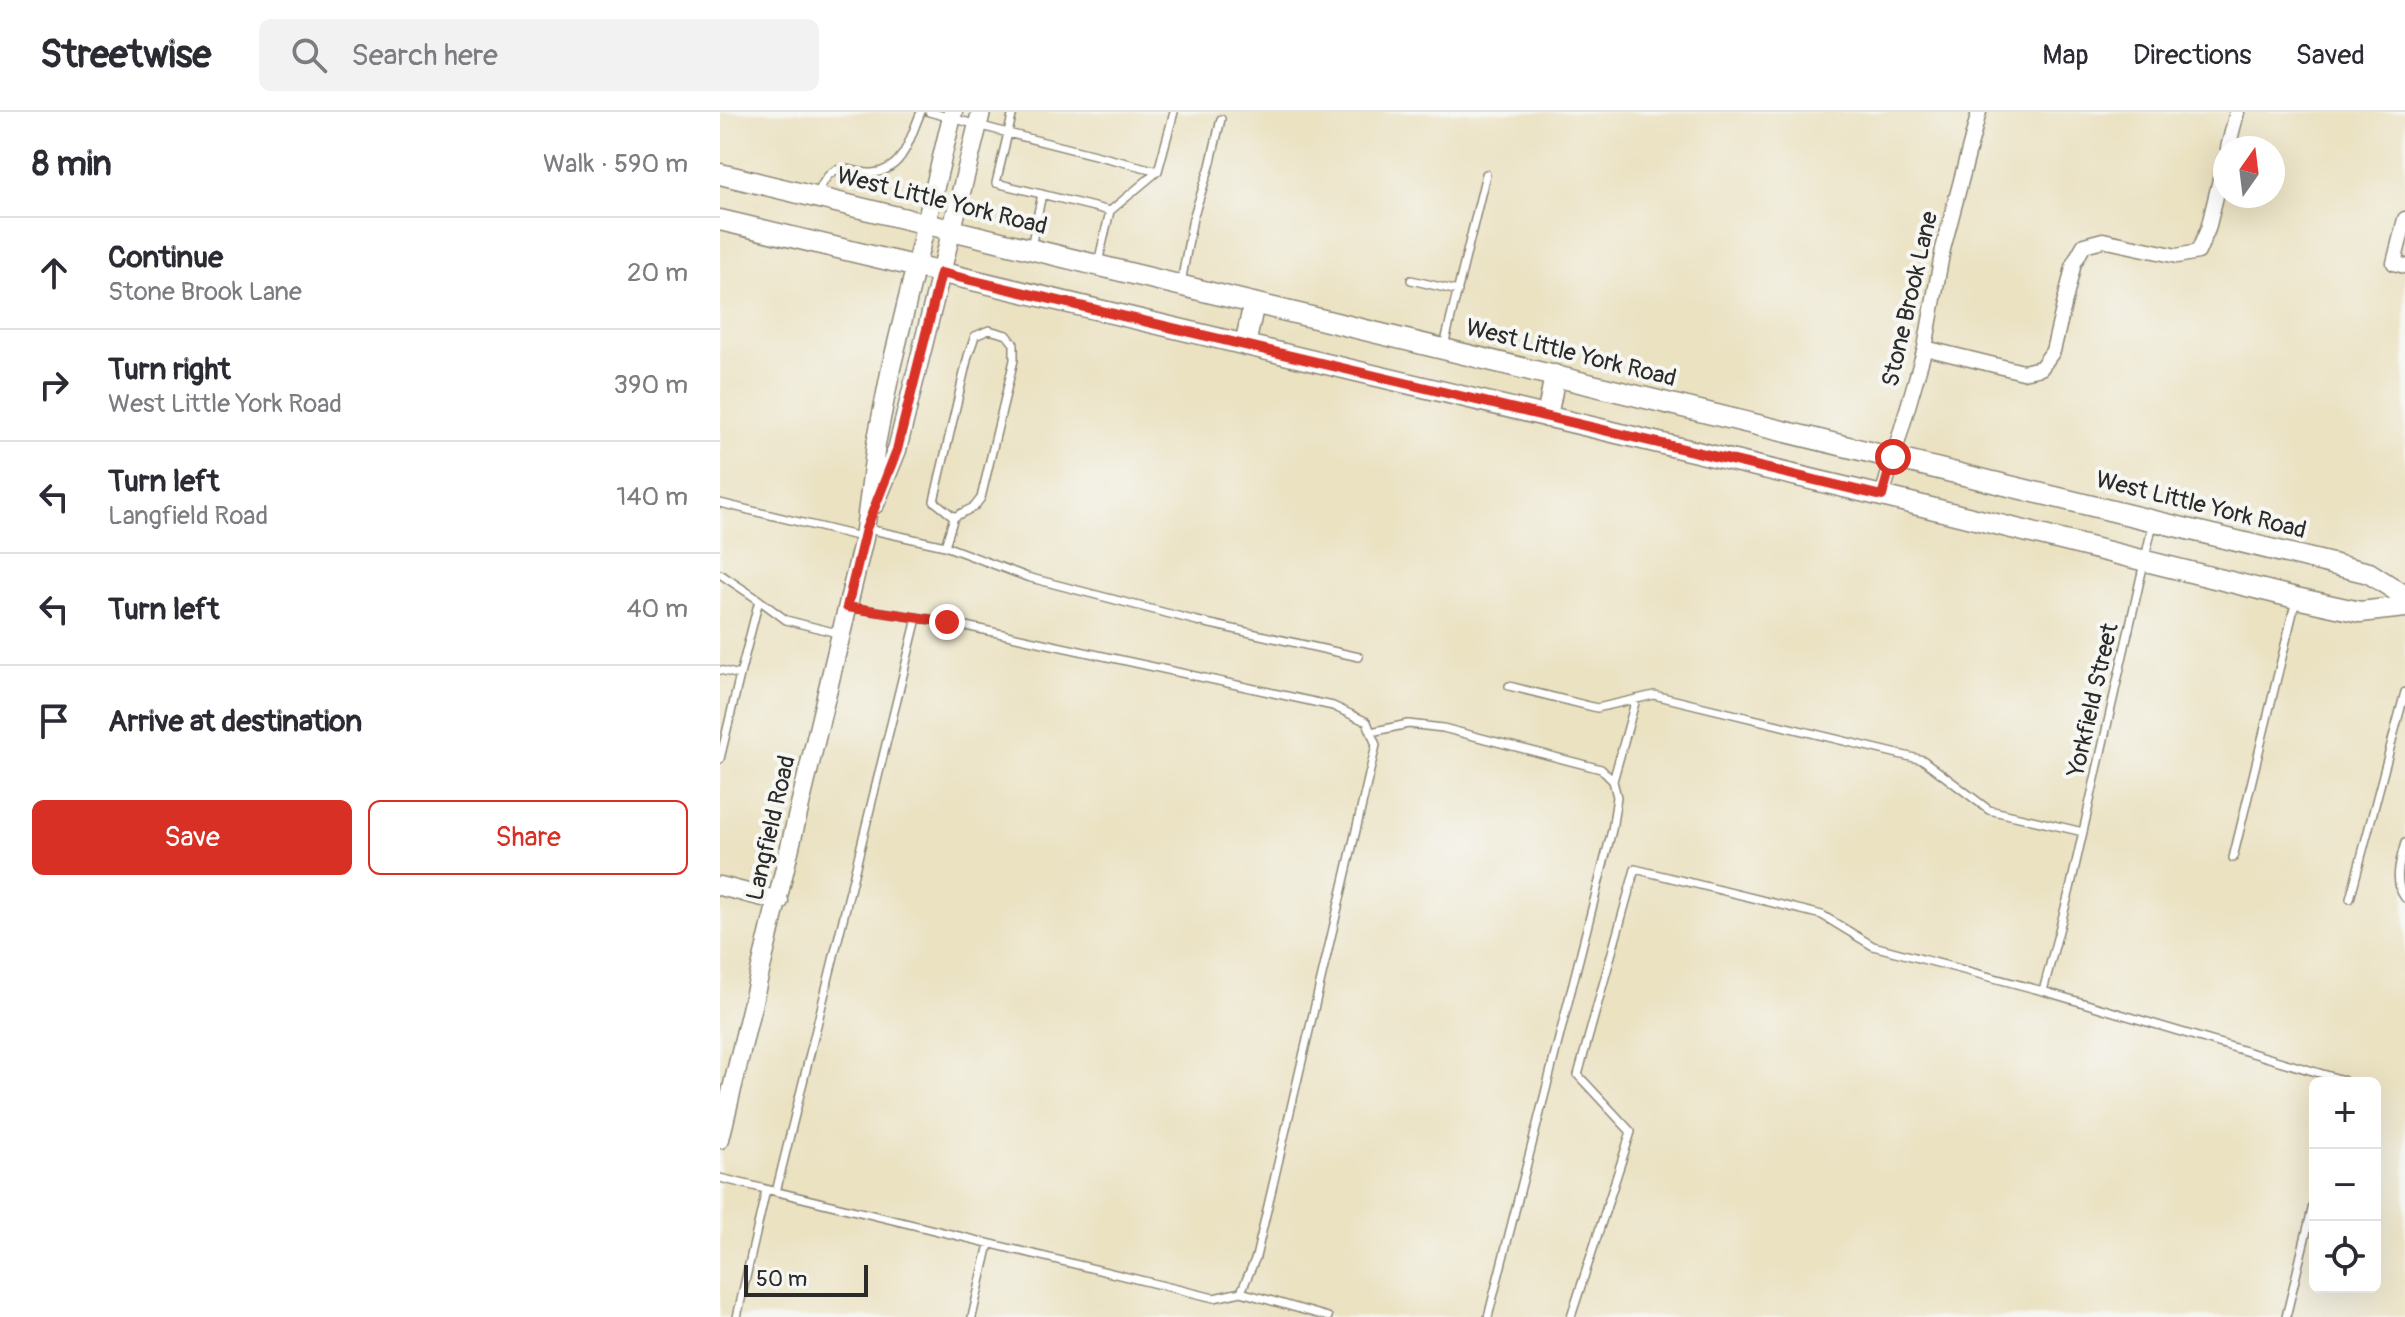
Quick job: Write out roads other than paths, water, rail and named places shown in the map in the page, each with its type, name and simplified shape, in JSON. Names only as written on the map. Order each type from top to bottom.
[{"type":"main road","name":"West Little York Road","points":[[720,174],[2369,573],[2405,596]]},
{"type":"main road","points":[[720,220],[1882,496],[2296,598],[2360,612],[2405,607]]},
{"type":"main road","points":[[1245,345],[1254,303]]},
{"type":"main road","points":[[1547,417],[1555,375]]},
{"type":"street","name":"Stone Brook Lane","points":[[1882,496],[1925,348],[1943,249],[1979,112]]},
{"type":"street","points":[[2231,136],[2237,112]]},
{"type":"street","name":"Langfield Road","points":[[720,1139],[865,533],[876,444],[953,115]]},
{"type":"street","name":"Langfield Road","points":[[865,533],[897,450],[979,119]]},
{"type":"street","points":[[1925,348],[2023,372],[2041,368],[2053,351],[2074,263],[2084,245],[2103,240],[2177,256],[2198,252],[2213,208]]},
{"type":"street","points":[[2400,265],[2405,219]]},
{"type":"street","points":[[720,886],[779,901]]},
{"type":"lane","points":[[817,198],[823,179],[838,169],[876,172],[890,168],[906,147],[921,112]]},
{"type":"lane","points":[[929,112],[979,119],[1008,133],[1158,171]]},
{"type":"lane","points":[[1013,112],[996,183],[1110,211]]},
{"type":"lane","points":[[1097,265],[1110,211],[1158,171],[1174,112]]},
{"type":"lane","points":[[1180,285],[1193,218],[1221,119]]},
{"type":"lane","points":[[1444,349],[1486,174]]},
{"type":"lane","points":[[1030,249],[1042,194]]},
{"type":"lane","points":[[1411,280],[1458,291]]},
{"type":"lane","points":[[945,546],[954,517],[974,507],[981,498],[1014,360],[1014,344],[1007,335],[989,330],[975,336],[968,356],[934,501],[954,517]]},
{"type":"lane","points":[[720,503],[945,546],[1027,577],[1197,621],[1359,657]]},
{"type":"lane","name":"Yorkfield Street","points":[[2043,991],[2070,889],[2154,521]]},
{"type":"lane","points":[[720,574],[786,620],[841,634]]},
{"type":"lane","points":[[2233,858],[2296,598]]},
{"type":"lane","points":[[720,759],[759,600]]},
{"type":"lane","points":[[847,607],[917,618],[1333,706],[1367,722],[1376,745],[1256,1257],[1241,1292]]},
{"type":"lane","points":[[776,1192],[917,618]]},
{"type":"lane","points":[[720,670],[740,675]]},
{"type":"lane","points":[[1509,686],[1597,708],[1654,695],[1923,760],[1989,810],[2083,832]]},
{"type":"lane","points":[[2350,899],[2405,692]]},
{"type":"lane","points":[[1488,1317],[1612,830],[1617,797],[1613,781],[1636,699]]},
{"type":"lane","points":[[1371,732],[1408,724],[1443,728],[1601,769],[1613,781]]},
{"type":"lane","points":[[2405,843],[2399,877],[2400,892],[2405,898]]},
{"type":"lane","points":[[1571,1317],[1631,1132],[1578,1075],[1635,869],[1822,915],[1873,946],[2043,991],[2333,1077]]},
{"type":"lane","points":[[720,1178],[1214,1298],[1241,1292],[1328,1317]]},
{"type":"lane","points":[[737,1317],[766,1190]]},
{"type":"lane","points":[[2286,1317],[2309,1221]]},
{"type":"lane","points":[[972,1317],[989,1244]]}]
